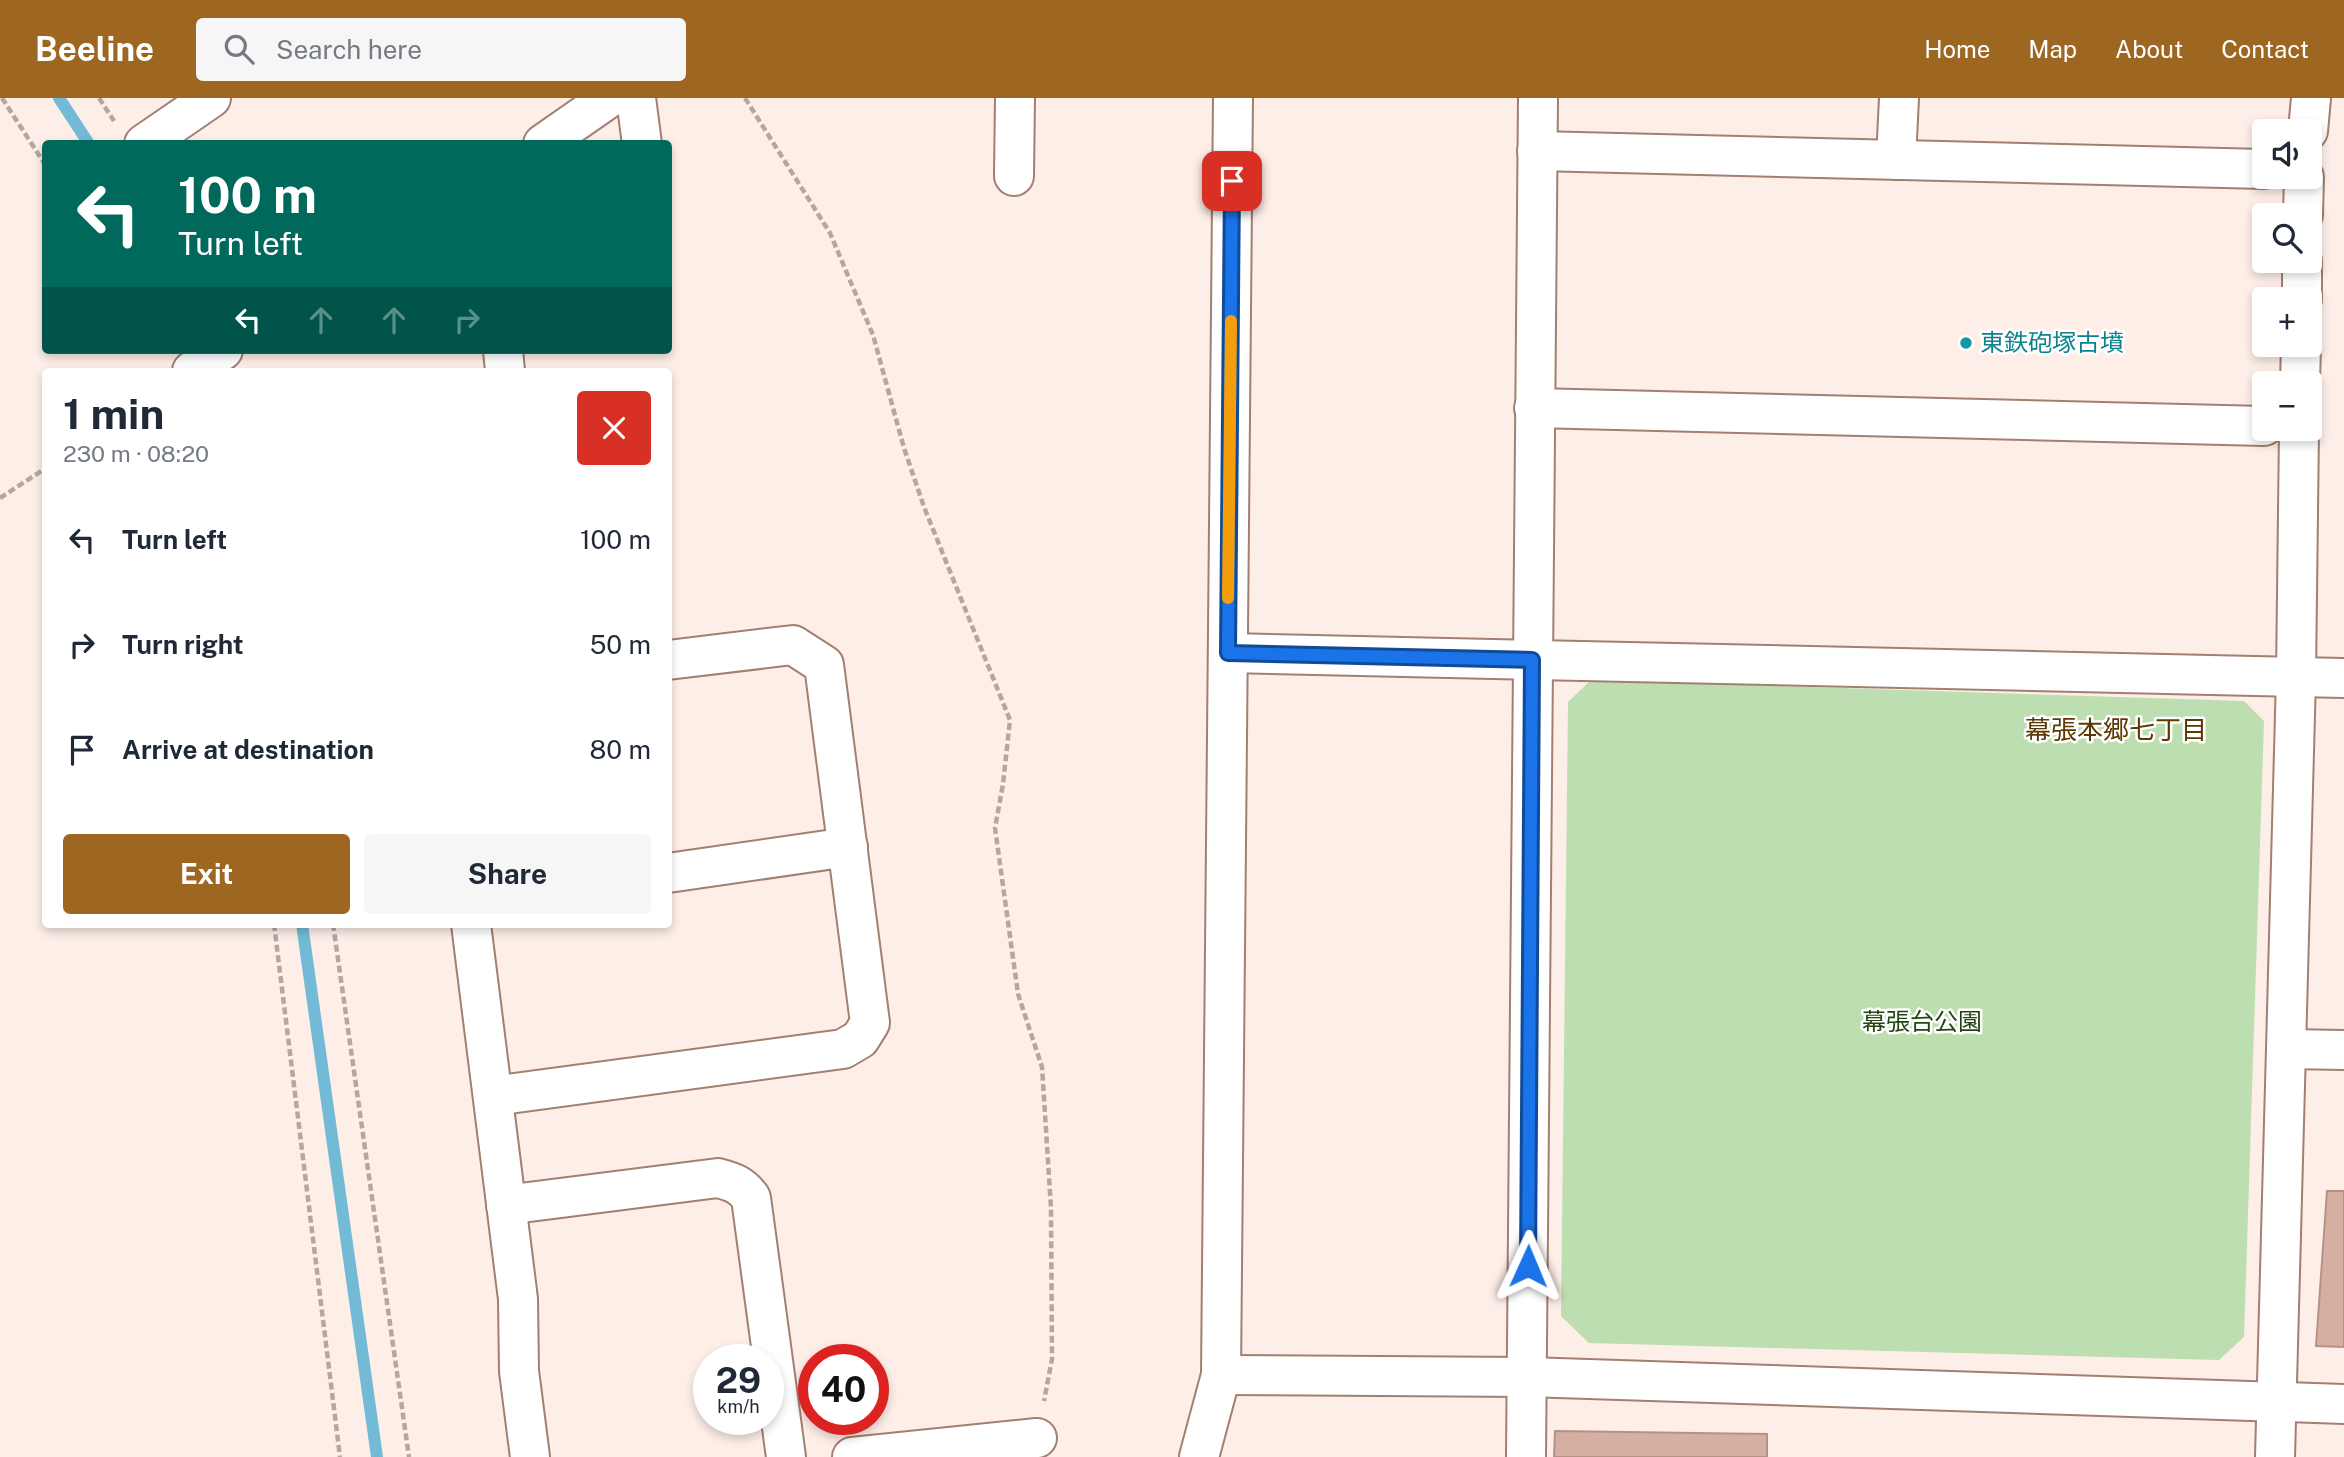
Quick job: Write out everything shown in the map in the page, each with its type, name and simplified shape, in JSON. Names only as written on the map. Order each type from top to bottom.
[{"type":"street","points":[[150,140],[211,98]]},
{"type":"street","points":[[549,140],[609,98]]},
{"type":"street","points":[[636,98],[641,140]]},
{"type":"street","points":[[1014,176],[1015,98]]},
{"type":"street","points":[[1199,1457],[1222,1375],[1233,98]]},
{"type":"street","points":[[1526,1457],[1538,98]]},
{"type":"street","points":[[1896,160],[1899,98]]},
{"type":"street","points":[[2309,119],[2311,98]]},
{"type":"street","points":[[1536,151],[2252,170]]},
{"type":"street","points":[[196,368],[217,354]]},
{"type":"street","points":[[1534,408],[2252,426]]},
{"type":"street","points":[[2275,1457],[2296,677],[2299,441]]},
{"type":"street","points":[[493,1096],[843,1049],[860,1039],[870,1023],[824,666],[793,645],[672,660]]},
{"type":"street","points":[[1228,653],[2344,678]]},
{"type":"street","points":[[672,872],[848,847]]},
{"type":"street","points":[[472,928],[518,1299],[519,1371],[530,1457]]},
{"type":"street","points":[[2287,1049],[2344,1050]]},
{"type":"street","points":[[506,1205],[718,1178],[735,1182],[744,1188],[751,1198],[786,1457]]},
{"type":"street","points":[[1222,1375],[1527,1377],[2344,1404]]},
{"type":"street","points":[[852,1457],[1037,1438]]},
{"type":"path","points":[[2,98],[42,160]]},
{"type":"path","points":[[746,98],[830,233],[873,335],[904,448],[924,507],[1010,720],[995,828],[1018,995],[1042,1067],[1051,1208],[1052,1359],[1037,1438]]},
{"type":"path","points":[[0,498],[42,471]]},
{"type":"path","points":[[274,928],[340,1457]]},
{"type":"path","points":[[334,928],[409,1457]]},
{"type":"green space","name":"幕張台公園","points":[[1591,680],[2244,701],[2264,721],[2244,1337],[2219,1360],[1589,1343],[1561,1316],[1568,702]]},
{"type":"building","points":[[2327,1191],[2344,1191],[2344,1347],[2316,1346]]},
{"type":"building","points":[[1555,1431],[1767,1434],[1767,1457],[1554,1457]]},
{"type":"waterway","points":[[59,98],[86,140]]},
{"type":"waterway","points":[[303,928],[377,1457]]},
{"type":"slow traffic","points":[[1228,598],[1231,321]]},
{"type":"place","name":"東鉄砲塚古墳","points":[[1966,343]]},
{"type":"district","name":"幕張本郷七丁目","points":[[2116,730]]},
{"type":"route","points":[[1232,181],[1228,653],[1532,660],[1528,1266]]}]
